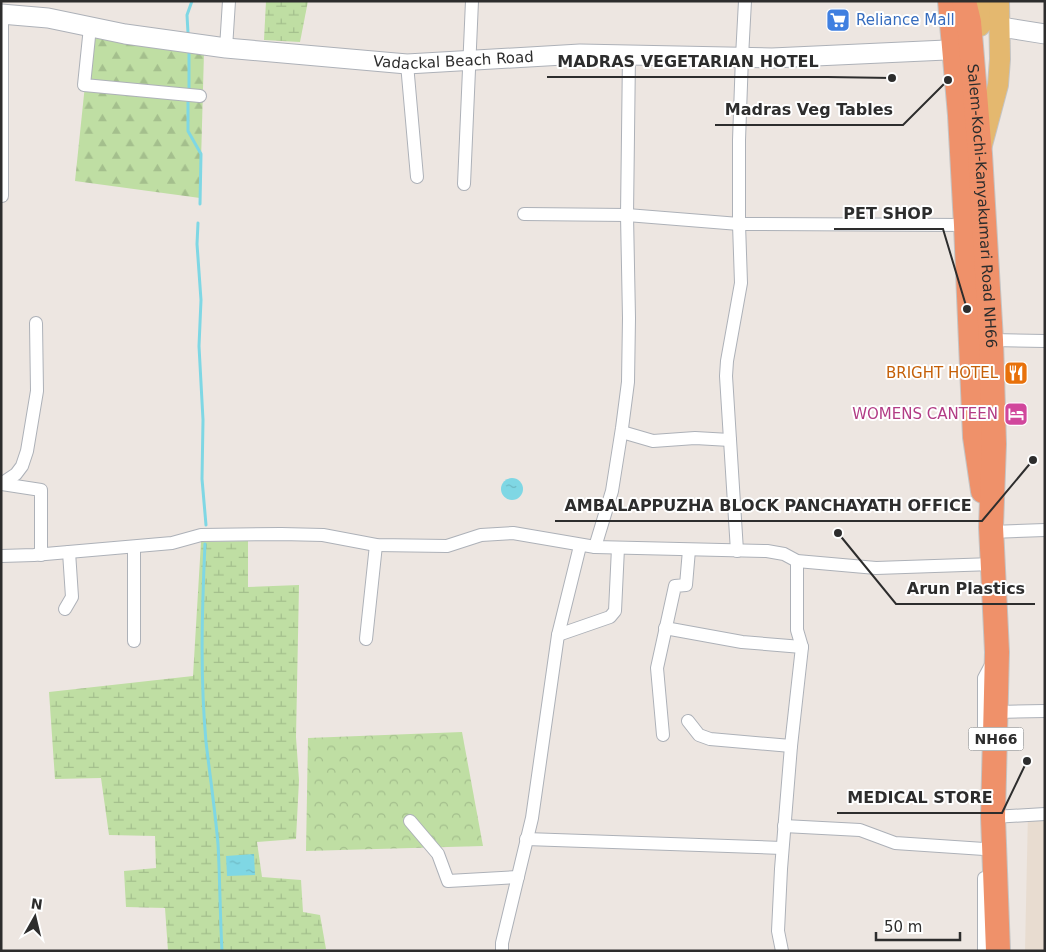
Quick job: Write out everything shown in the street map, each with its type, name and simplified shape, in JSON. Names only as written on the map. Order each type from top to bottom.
[{"type":"highway","name":"NH66","points":[[950,1],[962,49],[960,115],[975,437],[980,479],[991,529]]},
{"type":"highway","name":"Salem-Kochi-Kanyakumari Road NH66","points":[[964,1],[969,22],[962,49],[980,154],[991,340],[994,444],[991,529],[997,652],[994,817],[998,951]]},
{"type":"main road","points":[[974,1],[974,18],[980,26]]},
{"type":"main road","points":[[962,49],[979,36],[980,26],[986,18],[986,1]]},
{"type":"main road","points":[[980,154],[998,84],[1001,27],[999,1]]},
{"type":"main road","name":"Vadackal Beach Road","points":[[1,14],[48,18],[126,34],[226,48],[407,64],[580,54],[772,58],[962,49]]},
{"type":"main road","points":[[1001,27],[1045,34]]},
{"type":"street","points":[[226,48],[229,1]]},
{"type":"street","points":[[464,184],[472,1]]},
{"type":"street","points":[[737,551],[726,376],[741,284],[738,224],[745,1]]},
{"type":"street","points":[[1,14],[2,196]]},
{"type":"street","points":[[90,27],[84,85],[193,95]]},
{"type":"street","points":[[595,547],[612,491],[622,432],[628,373],[627,214],[630,54]]},
{"type":"street","points":[[407,64],[417,177]]},
{"type":"street","points":[[524,214],[627,214],[738,224],[966,225]]},
{"type":"street","points":[[2,484],[16,474],[22,466],[27,451],[37,391],[36,323]]},
{"type":"street","points":[[991,340],[1045,341]]},
{"type":"street","points":[[622,432],[653,441],[695,438],[730,440]]},
{"type":"street","points":[[2,484],[41,490],[40,555]]},
{"type":"street","points":[[991,529],[1045,530]]},
{"type":"street","points":[[1,556],[40,555],[172,543],[201,534],[323,535],[376,545],[447,546],[481,536],[513,533],[580,546],[767,551],[784,554],[797,561],[876,568],[993,564]]},
{"type":"street","points":[[366,639],[376,545]]},
{"type":"street","points":[[502,951],[502,943],[533,809],[558,635],[580,546]]},
{"type":"street","points":[[134,547],[134,641]]},
{"type":"street","points":[[558,635],[610,618],[613,615],[615,611],[618,548]]},
{"type":"street","points":[[663,734],[657,668],[675,586],[686,585],[689,550]]},
{"type":"street","points":[[64,609],[72,597],[69,552]]},
{"type":"street","points":[[782,951],[778,930],[782,848],[802,648],[797,630],[797,561]]},
{"type":"street","points":[[665,628],[742,642],[802,648]]},
{"type":"street","points":[[984,951],[984,678],[997,652]]},
{"type":"street","points":[[996,712],[1045,711]]},
{"type":"street","points":[[688,721],[699,735],[710,739],[791,746]]},
{"type":"street","points":[[994,817],[1045,814]]},
{"type":"street","points":[[410,820],[438,854],[448,881],[518,877]]},
{"type":"street","points":[[784,826],[860,830],[894,843],[984,849]]},
{"type":"street","points":[[526,839],[782,848]]},
{"type":"shaded area","points":[[1028,812],[1045,812],[1045,951],[1025,951]]},
{"type":"green space","points":[[266,1],[308,1],[300,42],[264,40]]},
{"type":"green space","points":[[90,37],[204,52],[200,198],[75,181]]},
{"type":"green space","points":[[248,541],[248,587],[299,585],[296,737],[299,780],[296,839],[257,842],[262,877],[301,880],[303,912],[320,915],[326,949],[168,951],[165,908],[126,907],[124,871],[156,868],[155,836],[109,835],[101,778],[55,779],[49,692],[193,676],[201,542]]},
{"type":"green space","points":[[462,732],[483,846],[306,851],[308,738]]},
{"type":"water","points":[[508,478],[516,478],[523,485],[523,493],[516,500],[508,500],[501,493],[501,485]]},
{"type":"water","points":[[254,854],[255,875],[227,876],[226,856]]},
{"type":"waterway","points":[[188,33],[187,15],[192,1]]},
{"type":"waterway","points":[[189,52],[189,91]]},
{"type":"waterway","points":[[188,97],[188,131],[201,154],[200,204]]},
{"type":"waterway","points":[[198,223],[197,244],[201,300],[199,346],[203,420],[202,479],[206,525]]},
{"type":"waterway","points":[[205,544],[202,618],[203,692],[206,742],[218,844],[222,951]]},
{"type":"place","name":"Reliance Mall","points":[[838,20]]},
{"type":"place","name":"MADRAS VEGETARIAN HOTEL","points":[[892,78]]},
{"type":"place","name":"Madras Veg Tables","points":[[948,80]]},
{"type":"place","name":"PET SHOP","points":[[967,309]]},
{"type":"place","name":"BRIGHT HOTEL","points":[[1016,373]]},
{"type":"place","name":"WOMENS CANTEEN","points":[[1016,414]]},
{"type":"place","name":"AMBALAPPUZHA BLOCK PANCHAYATH OFFICE","points":[[1033,460]]},
{"type":"place","name":"Arun Plastics","points":[[838,533]]},
{"type":"place","name":"MEDICAL STORE","points":[[1027,761]]}]
